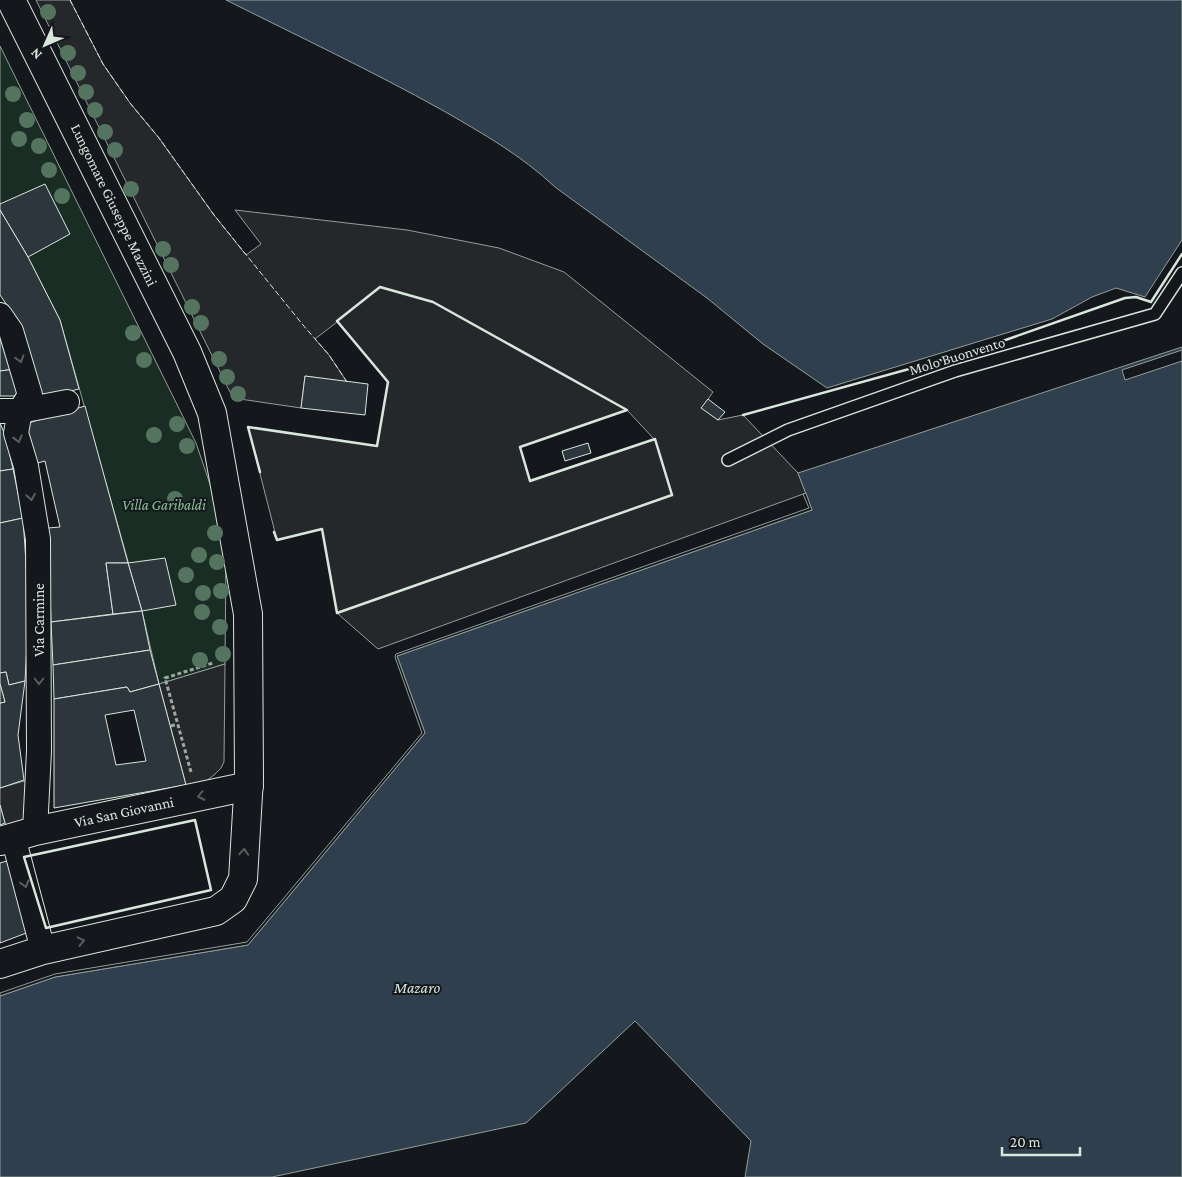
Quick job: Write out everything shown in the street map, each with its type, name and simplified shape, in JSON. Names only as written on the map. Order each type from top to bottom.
[{"type":"main road","name":"Lungomare Giuseppe Mazzini","points":[[11,0],[186,352],[212,412],[248,614],[249,786],[243,879],[233,899],[216,911],[42,950]]},
{"type":"main road","name":"Via San Giovanni","points":[[16,836],[249,786]]},
{"type":"main road","points":[[0,964],[42,950]]},
{"type":"street","name":"Via Carmine","points":[[0,315],[11,331],[30,395],[10,411],[26,466],[38,539],[39,751],[16,836],[42,950]]},
{"type":"street","points":[[10,411],[67,402]]},
{"type":"lane","name":"Molo Buonvento","points":[[728,460],[788,430],[955,371],[1155,314],[1182,273]]},
{"type":"path","points":[[189,764],[165,678],[212,663]]},
{"type":"path","points":[[171,726],[177,724]]},
{"type":"green space","name":"Villa Garibaldi","points":[[0,46],[196,443],[212,490],[226,552],[225,664],[159,684],[142,611],[60,320],[28,257],[0,210]]},
{"type":"shaded area","points":[[36,0],[70,0],[103,64],[130,103],[159,138],[214,215],[246,255],[261,244],[235,210],[407,230],[499,248],[564,272],[713,392],[702,408],[718,420],[743,415],[798,473],[806,493],[378,649],[337,613],[322,529],[277,540],[248,427],[377,446],[388,382],[337,322],[315,339],[329,355],[347,382],[305,376],[301,408],[233,398]],"holes":[[[627,410],[654,439],[530,480],[520,447]]]},
{"type":"shaded area","points":[[225,664],[224,762],[214,775],[201,785],[186,785],[159,684]]},
{"type":"shaded area","points":[[38,777],[36,816],[13,837],[5,823],[0,805],[0,788]]},
{"type":"water","points":[[226,0],[1182,0],[1182,240],[1145,297],[1116,288],[1092,297],[1052,319],[827,388],[763,344],[707,298],[555,187],[501,145],[389,81]]},
{"type":"water","name":"Mazaro","points":[[1182,347],[1182,1177],[745,1177],[751,1141],[635,1021],[526,1123],[272,1177],[0,1177],[0,996],[55,977],[248,945],[425,733],[397,656],[812,510],[798,473]]},
{"type":"pier","points":[[1182,350],[1182,361],[1125,380],[1122,370]]},
{"type":"pier","points":[[806,493],[812,510],[397,656],[425,733],[248,945],[55,977],[0,996],[0,993],[55,974],[247,942],[422,733],[395,657],[396,654],[809,508],[803,494]]},
{"type":"building","points":[[45,184],[70,234],[28,257],[0,210],[0,204]]},
{"type":"building","points":[[0,210],[28,257],[60,320],[79,389],[41,398],[22,327],[0,295]]},
{"type":"building","points":[[0,337],[6,345],[15,369],[0,371]]},
{"type":"building","points":[[15,369],[20,396],[0,396],[0,371]]},
{"type":"building","points":[[305,376],[368,384],[365,415],[301,408]]},
{"type":"building","points":[[708,399],[725,412],[718,420],[701,408]]},
{"type":"building","points":[[85,406],[128,563],[106,563],[113,614],[51,622],[48,528],[60,527],[45,461],[34,464],[25,424]]},
{"type":"building","points":[[0,423],[6,437],[13,469],[0,471]]},
{"type":"building","points":[[588,443],[591,453],[565,461],[562,451]]},
{"type":"building","points":[[13,469],[23,518],[0,523],[0,471]]},
{"type":"building","points":[[23,518],[29,607],[25,681],[9,685],[6,672],[0,673],[0,523]]},
{"type":"building","points":[[165,558],[176,605],[142,611],[128,563]]},
{"type":"building","points":[[106,563],[128,563],[142,611],[113,614]]},
{"type":"building","points":[[142,611],[150,650],[53,665],[51,622]]},
{"type":"building","points":[[150,650],[159,684],[130,692],[127,687],[54,699],[53,665]]},
{"type":"building","points":[[6,672],[9,685],[25,681],[18,735],[24,780],[0,788],[0,703],[5,702],[0,684],[0,673]]},
{"type":"building","points":[[0,684],[5,702],[0,703]]},
{"type":"building","points":[[159,684],[186,785],[54,808],[54,699],[127,687],[130,692]],"holes":[[[134,710],[146,761],[116,765],[105,715]]]},
{"type":"building","points":[[0,805],[5,823],[0,825]]},
{"type":"building","points":[[10,860],[29,932],[0,943],[0,863]]},
{"type":"fence","points":[[70,0],[103,64],[130,103],[159,138],[214,215],[329,355],[347,382]]},
{"type":"wall","points":[[743,415],[974,351],[1125,298],[1136,297],[1151,302],[1182,254]]},
{"type":"wall","points":[[260,472],[248,427],[377,446],[388,382],[337,321],[380,287],[433,302],[627,410],[520,447],[530,481],[655,439],[672,495],[337,613],[322,529],[277,540],[274,532]]},
{"type":"wall","points":[[195,820],[211,890],[46,928],[24,857],[195,820]]}]
